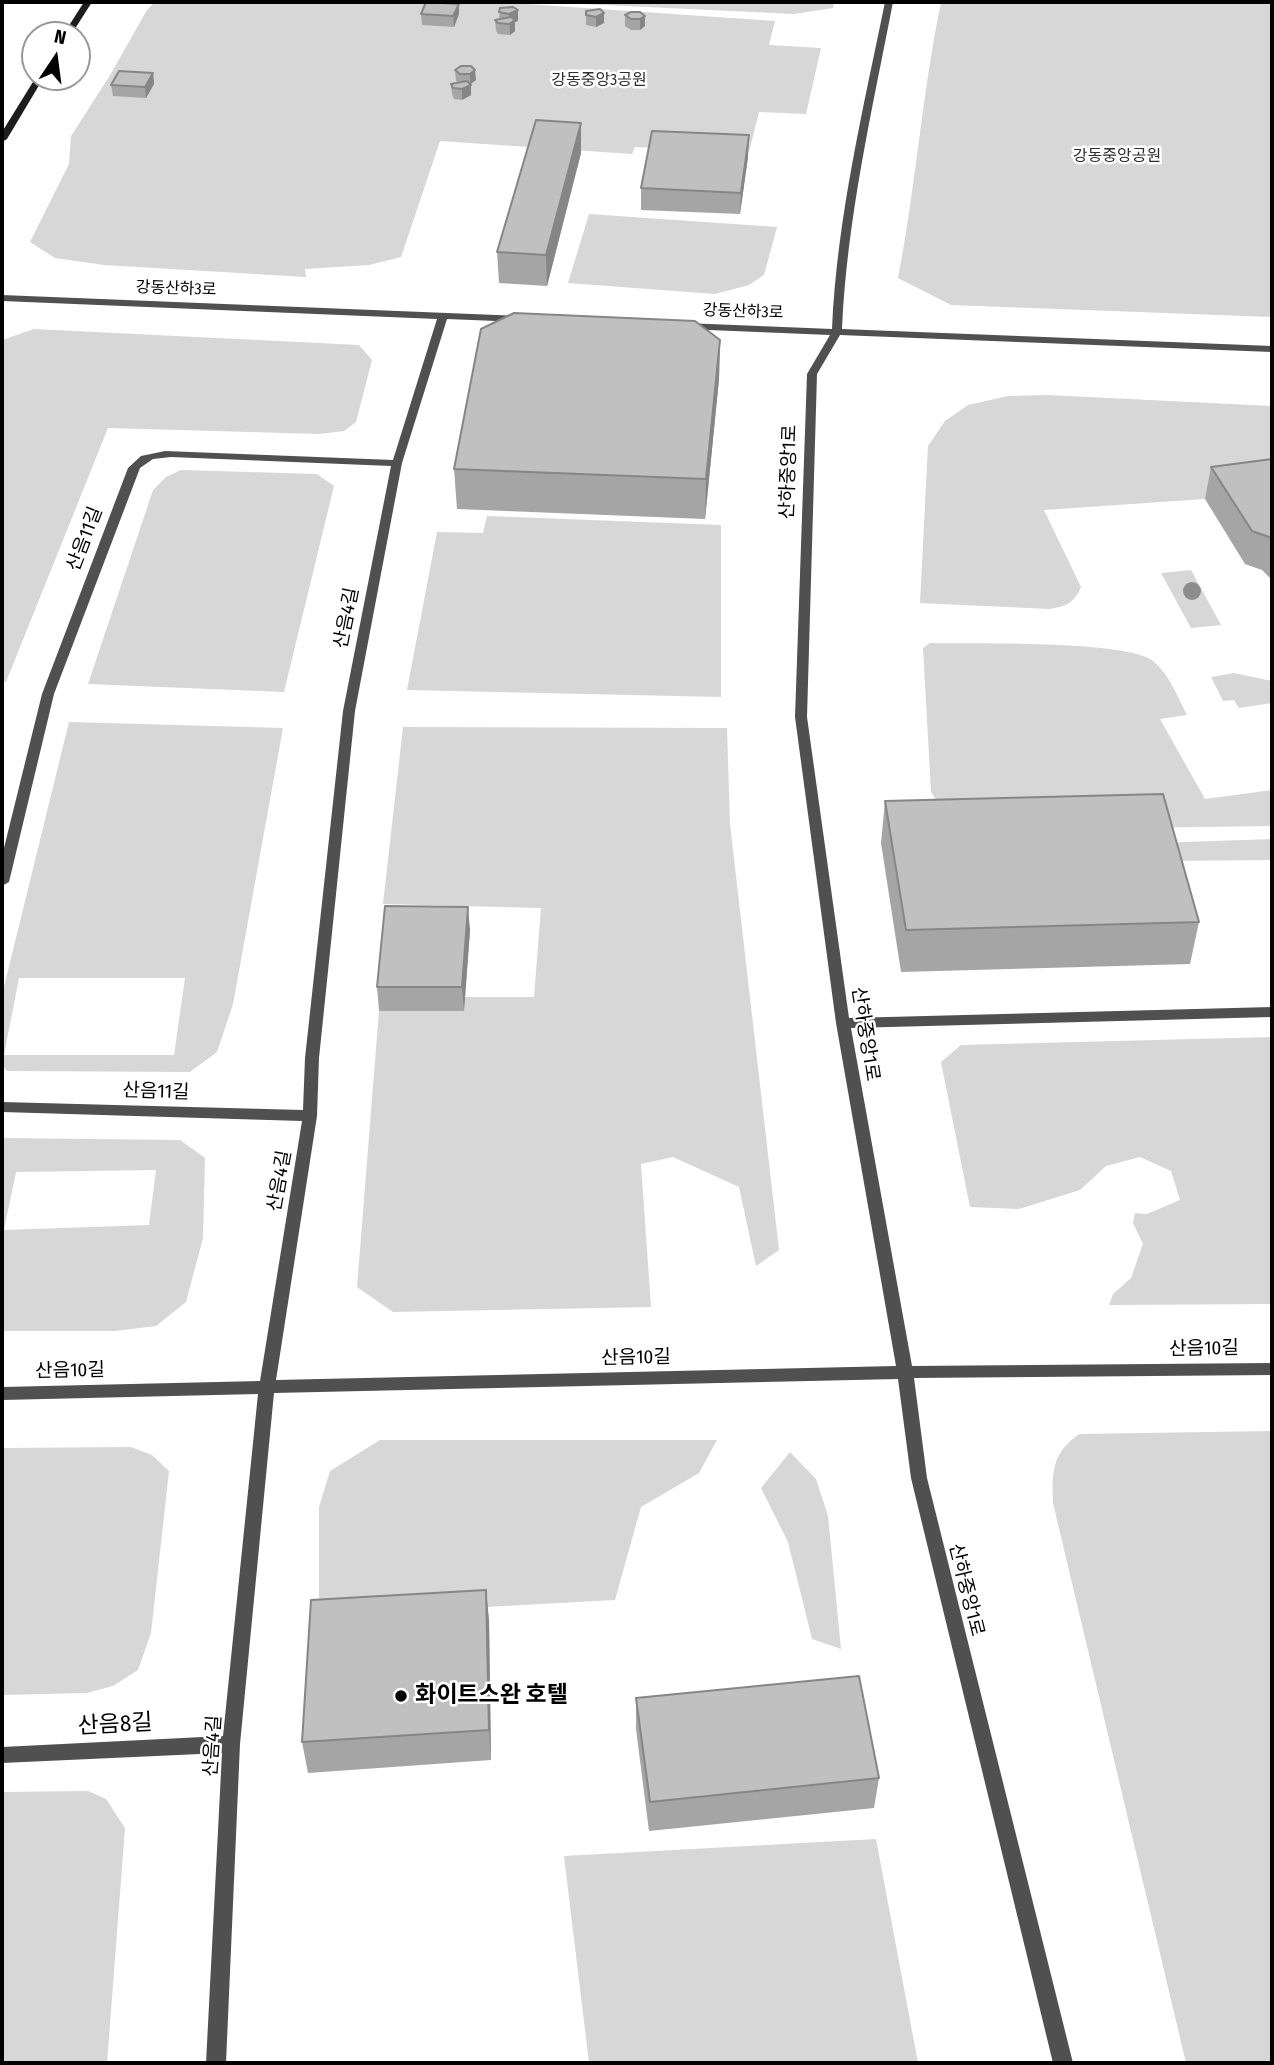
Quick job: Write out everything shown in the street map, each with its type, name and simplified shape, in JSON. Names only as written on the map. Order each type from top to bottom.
[{"type":"main road","points":[[76,21],[88,2]]},
{"type":"main road","points":[[2,139],[31,91]]},
{"type":"street","name":"산하중앙1로","points":[[889,2],[849,201],[839,284],[837,332],[812,374],[801,717],[843,1023],[905,1372],[919,1478],[1063,2063]]},
{"type":"street","name":"강동산하3로","points":[[2,298],[530,319]]},
{"type":"street","name":"산음4길","points":[[216,2063],[231,1744],[267,1388],[310,1116],[312,1058],[349,711],[397,463],[443,316]]},
{"type":"street","name":"강동산하3로","points":[[676,325],[1272,349]]},
{"type":"street","name":"산음11길","points":[[2,882],[48,694],[132,470],[138,462],[156,455],[172,454],[397,463]]},
{"type":"street","points":[[843,1023],[1272,1012]]},
{"type":"street","name":"산음11길","points":[[2,1107],[310,1116]]},
{"type":"street","name":"산음10길","points":[[2,1393],[905,1372],[1272,1369]]},
{"type":"street","name":"산음8길","points":[[2,1755],[231,1744]]},
{"type":"green space","name":"강동중앙3공원","points":[[155,2],[498,2],[775,21],[769,45],[821,48],[806,114],[759,112],[749,152],[635,147],[632,154],[440,141],[401,257],[369,265],[305,269],[306,277],[104,265],[55,258],[30,242],[69,164],[71,136],[147,10]]},
{"type":"green space","points":[[834,2],[833,8],[794,14],[583,4]]},
{"type":"green space","name":"강동중앙공원","points":[[941,2],[1272,2],[1272,317],[951,305],[898,278]]},
{"type":"green space","points":[[589,214],[777,227],[764,275],[749,285],[715,294],[568,283]]},
{"type":"green space","points":[[34,329],[359,345],[372,360],[356,422],[344,431],[319,434],[108,428],[6,682],[2,681],[2,340]]},
{"type":"green space","points":[[1047,395],[1272,406],[1272,490],[1205,499],[1044,510],[1081,587],[1069,603],[1050,609],[920,603],[928,446],[945,421],[968,405],[1008,396]]},
{"type":"green space","points":[[181,470],[317,474],[334,486],[284,692],[88,684],[153,490],[166,477]]},
{"type":"green space","points":[[487,516],[721,525],[721,697],[407,690],[437,532],[483,533]]},
{"type":"green space","points":[[1191,570],[1221,625],[1191,628],[1161,573]]},
{"type":"green space","points":[[930,643],[1082,646],[1138,654],[1153,661],[1169,679],[1187,715],[1160,719],[1205,799],[1272,790],[1272,826],[981,830],[949,820],[931,792],[923,648]]},
{"type":"green space","points":[[1234,673],[1272,681],[1272,703],[1239,708],[1234,700],[1223,701],[1211,677]]},
{"type":"green space","points":[[69,722],[283,728],[233,1004],[217,1052],[190,1072],[7,1071],[2,1065],[2,995]],"holes":[[[19,978],[185,978],[174,1055],[4,1055]]]},
{"type":"green space","points":[[403,727],[727,728],[730,824],[779,1250],[756,1266],[739,1187],[673,1157],[641,1164],[651,1307],[393,1312],[357,1287],[379,1011],[464,1011],[465,997],[534,997],[541,908],[383,904]]},
{"type":"green space","points":[[1272,839],[1272,860],[1162,861],[1156,843]]},
{"type":"green space","points":[[1272,1037],[1272,1304],[1109,1305],[1113,1294],[1131,1278],[1143,1244],[1133,1223],[1135,1213],[1147,1214],[1180,1200],[1171,1171],[1140,1157],[1106,1166],[1080,1190],[1019,1209],[970,1207],[941,1062],[961,1045]]},
{"type":"green space","points":[[2,1138],[180,1140],[205,1158],[203,1238],[186,1302],[156,1326],[115,1331],[2,1331]],"holes":[[[156,1170],[149,1225],[4,1230],[16,1172]]]},
{"type":"green space","points":[[1272,1431],[1272,2063],[1186,2063],[1053,1503],[1054,1472],[1063,1449],[1079,1434]]},
{"type":"green space","points":[[380,1440],[717,1440],[699,1473],[641,1507],[615,1600],[319,1616],[319,1507],[330,1471]]},
{"type":"green space","points":[[131,1447],[152,1455],[169,1471],[151,1633],[138,1670],[113,1686],[87,1693],[2,1695],[2,1448]]},
{"type":"green space","points":[[790,1452],[816,1479],[828,1516],[841,1649],[812,1639],[788,1542],[761,1488]]},
{"type":"green space","points":[[88,1791],[106,1799],[125,1828],[107,2063],[2,2063],[2,1792]]},
{"type":"green space","points":[[876,1839],[918,2063],[589,2063],[564,1856]]},
{"type":"building","points":[[426,2],[459,4],[453,16],[421,14]]},
{"type":"building","points":[[513,7],[518,10],[509,14],[499,12],[500,8]]},
{"type":"building","points":[[600,9],[604,13],[596,17],[586,15],[586,11]]},
{"type":"building","points":[[640,12],[645,16],[631,19],[625,15]]},
{"type":"building","points":[[511,17],[515,20],[509,24],[495,20]]},
{"type":"building","points":[[461,66],[471,66],[475,70],[470,74],[460,74],[455,70]]},
{"type":"building","points":[[119,71],[153,73],[145,87],[111,85]]},
{"type":"building","points":[[467,81],[471,85],[462,89],[453,88],[451,84]]},
{"type":"building","points":[[536,120],[581,123],[546,255],[497,252]]},
{"type":"building","points":[[652,131],[749,135],[741,193],[641,188]]},
{"type":"building","points":[[514,313],[695,321],[720,340],[706,479],[454,469],[481,329]]},
{"type":"building","points":[[1272,459],[1272,540],[1252,531],[1211,467]]},
{"type":"building","points":[[1163,794],[1199,922],[906,930],[885,801]]},
{"type":"building","points":[[385,906],[468,907],[462,987],[377,987]]},
{"type":"building","name":"화이트스완 호텔","points":[[486,1590],[489,1730],[302,1742],[311,1600]]},
{"type":"building","points":[[859,1676],[879,1778],[650,1802],[636,1698]]},
{"type":"place","name":"화이트스완 호텔","points":[[401,1696]]}]
